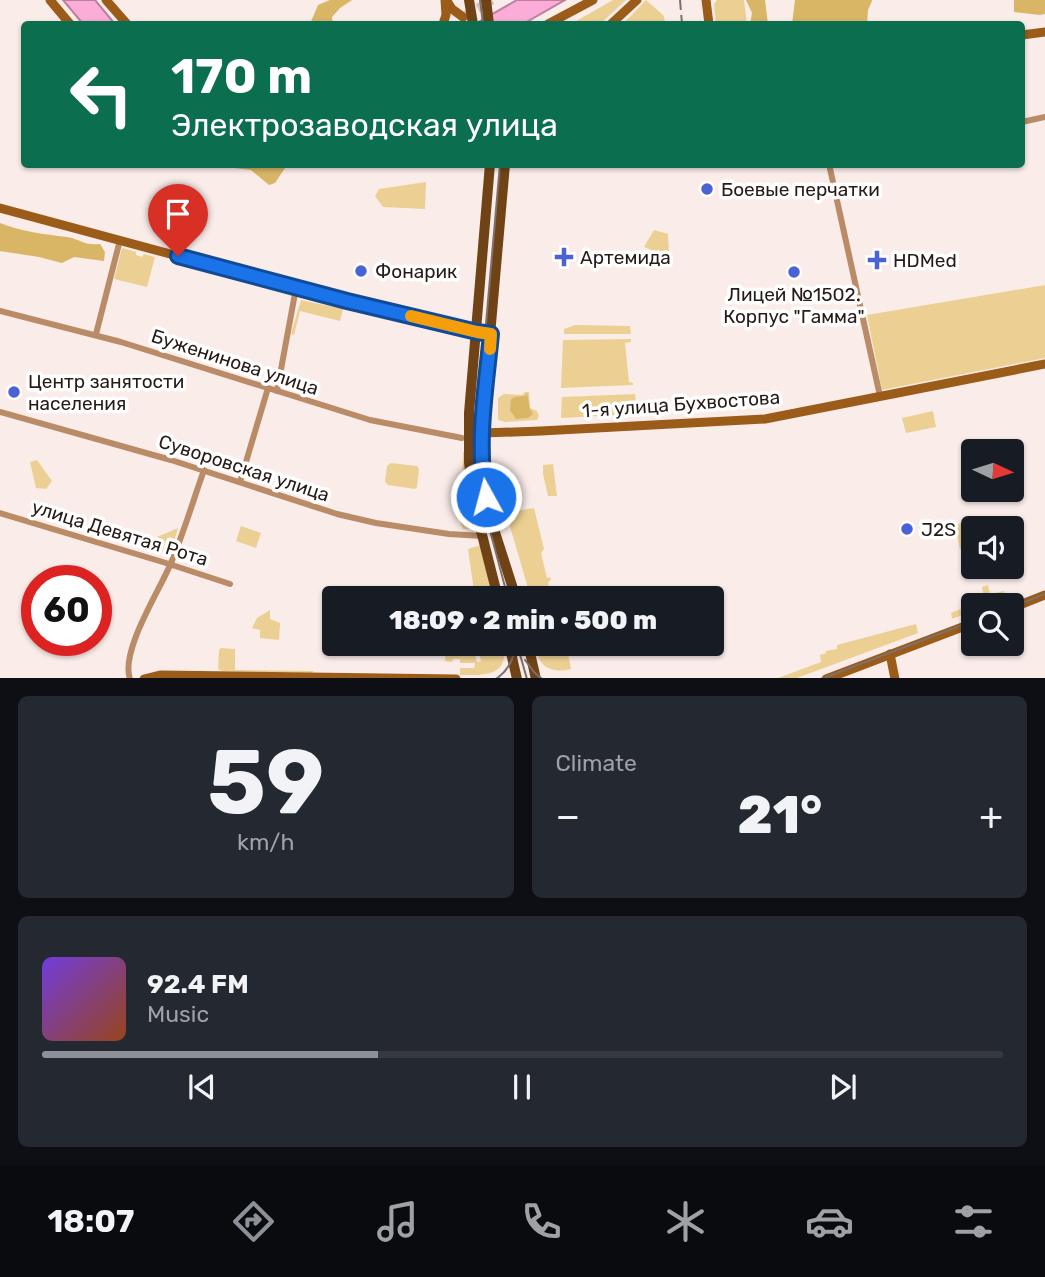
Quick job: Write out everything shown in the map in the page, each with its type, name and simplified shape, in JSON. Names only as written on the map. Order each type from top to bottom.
[{"type":"main road","points":[[469,0],[472,21]]},
{"type":"main road","points":[[486,0],[489,21]]},
{"type":"main road","points":[[490,168],[469,415],[473,499],[495,586]]},
{"type":"main road","points":[[505,168],[482,461],[492,523],[512,586]]},
{"type":"main road","points":[[462,438],[469,415]]},
{"type":"main road","points":[[512,656],[517,678]]},
{"type":"main road","points":[[530,656],[535,678]]},
{"type":"street","points":[[50,0],[68,21]]},
{"type":"street","points":[[106,0],[124,21]]},
{"type":"street","points":[[446,0],[452,9],[463,17],[456,21]]},
{"type":"street","points":[[444,21],[446,0]]},
{"type":"street","points":[[554,21],[593,0]]},
{"type":"street","points":[[706,0],[709,21]]},
{"type":"street","points":[[614,21],[634,2]]},
{"type":"street","points":[[1025,35],[1045,32]]},
{"type":"street","points":[[1025,120],[1045,117]]},
{"type":"street","points":[[830,168],[880,396]]},
{"type":"street","points":[[0,208],[296,288],[491,334]]},
{"type":"street","points":[[96,334],[120,240]]},
{"type":"street","points":[[277,391],[296,288]]},
{"type":"street","name":"Буженинова улица","points":[[0,311],[96,334],[370,420],[462,438]]},
{"type":"street","name":"1-я улица Бухвостова","points":[[483,433],[765,419],[1045,364]]},
{"type":"street","points":[[240,482],[268,388]]},
{"type":"street","name":"Суворовская улица","points":[[0,412],[204,470],[347,517],[456,535],[482,536]]},
{"type":"street","points":[[130,678],[128,661],[135,640],[171,564],[204,470]]},
{"type":"street","name":"улица Девятая Рота","points":[[0,513],[230,584]]},
{"type":"street","points":[[1024,603],[1045,595]]},
{"type":"street","points":[[826,678],[961,627]]},
{"type":"street","points":[[890,654],[895,678]]},
{"type":"street","points":[[144,678],[160,675],[456,678]]},
{"type":"street","points":[[535,678],[542,678]]},
{"type":"shaded area","points":[[63,0],[95,0],[112,21],[80,21]]},
{"type":"shaded area","points":[[330,0],[352,0],[340,8],[332,17],[333,21],[311,21],[318,5]]},
{"type":"shaded area","points":[[517,0],[565,0],[528,21],[480,21]]},
{"type":"shaded area","points":[[613,0],[626,0],[603,21],[576,21]]},
{"type":"shaded area","points":[[646,0],[664,16],[665,21],[626,21]]},
{"type":"shaded area","points":[[717,0],[744,0],[747,21],[716,21],[714,4]]},
{"type":"shaded area","points":[[746,0],[765,0],[768,21],[751,21],[752,13]]},
{"type":"shaded area","points":[[795,0],[872,0],[867,21],[792,21]]},
{"type":"shaded area","points":[[1014,0],[1045,0],[1045,14],[1014,12]]},
{"type":"shaded area","points":[[234,168],[285,168],[275,183],[269,185],[251,170]]},
{"type":"shaded area","points":[[426,182],[425,209],[383,207],[375,196],[379,189]]},
{"type":"shaded area","points":[[0,223],[25,231],[100,244],[105,252],[104,261],[74,257],[62,263],[0,251]]},
{"type":"shaded area","points":[[654,230],[668,234],[669,252],[657,252],[644,247]]},
{"type":"shaded area","points":[[122,248],[142,257],[144,254],[155,257],[147,287],[114,279]]},
{"type":"shaded area","points":[[1045,285],[1045,358],[882,390],[867,315]]},
{"type":"shaded area","points":[[301,300],[343,309],[340,321],[300,311],[294,335],[291,334]]},
{"type":"shaded area","points":[[575,325],[630,326],[631,334],[564,334],[564,329]]},
{"type":"shaded area","points":[[631,339],[631,342],[625,343],[629,382],[633,385],[561,388],[563,340]]},
{"type":"shaded area","points":[[529,392],[530,408],[537,411],[537,420],[498,420],[498,398],[504,394],[522,395]]},
{"type":"shaded area","points":[[527,393],[533,414],[528,418],[516,419],[510,410],[511,399],[525,396]]},
{"type":"shaded area","points":[[635,394],[637,414],[561,418],[562,397]]},
{"type":"shaded area","points":[[933,411],[936,427],[906,433],[902,418]]},
{"type":"shaded area","points":[[463,452],[466,453],[476,529],[463,529],[461,524]]},
{"type":"shaded area","points":[[37,460],[52,481],[46,489],[36,488],[30,462]]},
{"type":"shaded area","points":[[391,463],[417,466],[419,469],[415,489],[388,485],[385,482],[387,466]]},
{"type":"shaded area","points":[[553,464],[557,496],[548,496],[543,465]]},
{"type":"shaded area","points":[[534,508],[544,549],[541,553],[547,578],[551,579],[549,586],[527,586],[506,513]]},
{"type":"shaded area","points":[[961,524],[960,549],[955,525]]},
{"type":"shaded area","points":[[241,526],[261,533],[256,548],[236,541]]},
{"type":"shaded area","points":[[178,528],[168,553],[138,545]]},
{"type":"shaded area","points":[[481,545],[490,586],[473,586],[468,549]]},
{"type":"shaded area","points":[[988,585],[990,593],[983,593],[982,587]]},
{"type":"shaded area","points":[[961,609],[961,616],[952,619],[951,613]]},
{"type":"shaded area","points":[[270,610],[270,619],[280,623],[279,640],[260,638],[260,630],[252,628],[257,618]]},
{"type":"shaded area","points":[[916,624],[918,633],[797,678],[778,678],[821,662],[820,655],[837,649],[837,645]]},
{"type":"shaded area","points":[[221,648],[235,649],[235,670],[314,671],[222,671],[218,669]]},
{"type":"shaded area","points":[[445,656],[475,656],[477,662],[481,661],[480,656],[504,656],[503,663],[493,672],[460,675],[460,668],[474,668],[475,663],[460,663],[460,659],[445,661]]},
{"type":"shaded area","points":[[539,656],[569,656],[571,669],[551,669]]},
{"type":"tunnel","points":[[466,15],[492,0]]},
{"type":"tram line","points":[[480,0],[483,21]]},
{"type":"tram line","points":[[500,168],[478,415],[477,461],[481,497],[505,586]]},
{"type":"tram line","points":[[1024,602],[1045,594]]},
{"type":"tram line","points":[[824,678],[961,626]]},
{"type":"tram line","points":[[497,678],[514,656]]},
{"type":"tram line","points":[[520,656],[527,678]]},
{"type":"tram line","points":[[525,660],[541,678]]},
{"type":"railway","points":[[680,0],[682,21]]},
{"type":"slow traffic","points":[[411,316],[491,334],[490,349]]},
{"type":"place","name":"Боевые перчатки","points":[[707,189]]},
{"type":"place","name":"Артемида","points":[[564,257]]},
{"type":"place","name":"HDMed","points":[[877,260]]},
{"type":"place","name":"Фонарик","points":[[361,271]]},
{"type":"place","name":"Лицей №1502. Корпус \"Гамма\"","points":[[794,272]]},
{"type":"place","name":"Центр занятости населения","points":[[14,392]]},
{"type":"place","name":"J2S","points":[[907,529]]},
{"type":"route","points":[[178,256],[347,301],[491,334],[483,415],[482,448],[486,497]]}]
